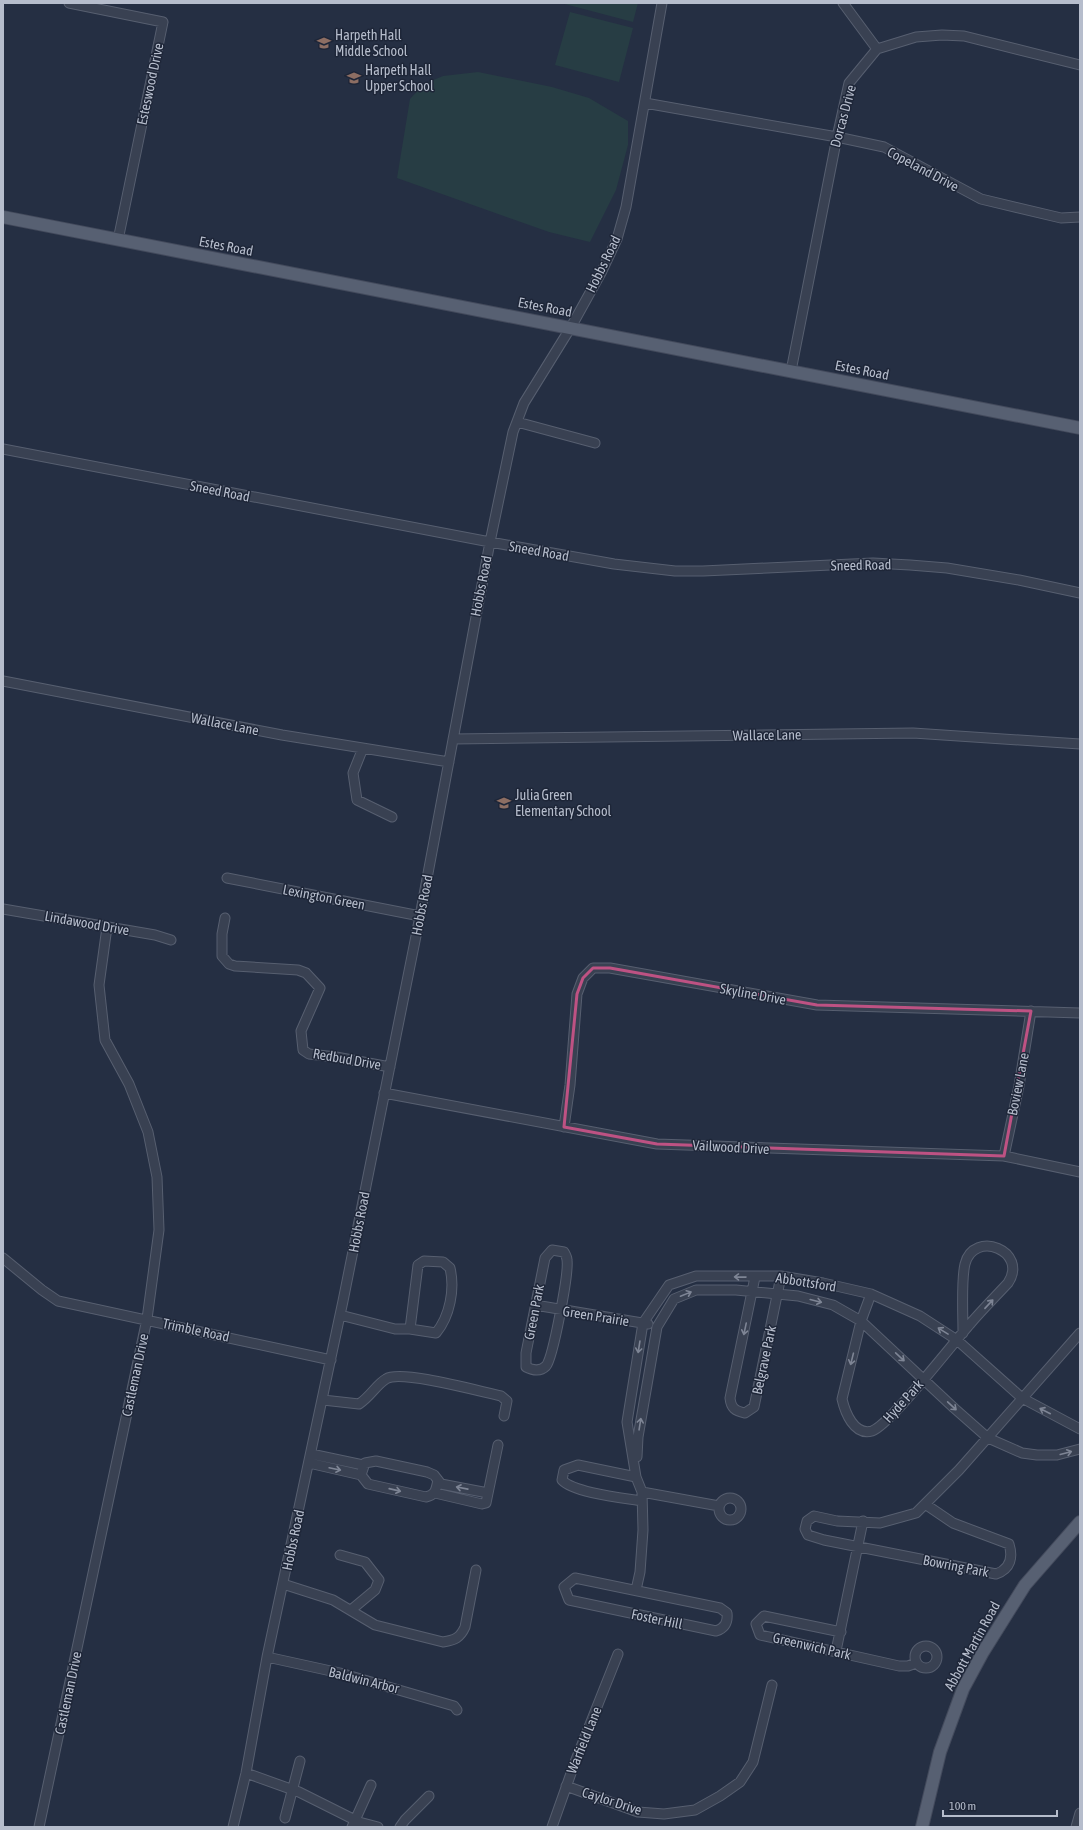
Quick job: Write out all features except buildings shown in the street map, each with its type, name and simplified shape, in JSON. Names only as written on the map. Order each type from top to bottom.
[{"type":"main road","name":"Estes Road","points":[[3,217],[1080,428]]},
{"type":"main road","name":"Abbott Martin Road","points":[[922,1827],[940,1752],[963,1689],[983,1652],[1025,1585],[1080,1522]]},
{"type":"street","name":"Esteswood Drive","points":[[69,3],[163,22],[118,240]]},
{"type":"street","name":"Hobbs Road","points":[[234,1827],[246,1773],[267,1657],[323,1400],[390,1067],[420,916],[490,542],[513,432],[524,403],[602,271],[617,239],[626,208],[662,3]]},
{"type":"street","points":[[843,3],[877,49],[916,37],[942,35],[956,36],[1080,65]]},
{"type":"street","name":"Dorcas Drive","points":[[791,371],[836,137],[849,83],[877,49]]},
{"type":"street","name":"Copeland Drive","points":[[645,103],[884,147],[981,199],[1061,218],[1080,217]]},
{"type":"street","points":[[517,422],[595,443]]},
{"type":"street","name":"Sneed Road","points":[[3,449],[490,542],[614,564],[675,571],[873,563],[910,565],[947,568],[1019,580],[1080,593]]},
{"type":"street","name":"Wallace Lane","points":[[3,681],[282,736],[449,762]]},
{"type":"street","name":"Wallace Lane","points":[[453,738],[913,733],[1080,744]]},
{"type":"street","points":[[363,748],[353,772],[357,800],[392,817]]},
{"type":"street","name":"Lexington Green","points":[[227,878],[420,916]]},
{"type":"street","name":"Lindawood Drive","points":[[3,909],[155,935],[172,940]]},
{"type":"street","name":"Redbud Drive","points":[[225,918],[222,934],[222,956],[229,964],[235,966],[298,970],[306,973],[320,988],[301,1031],[304,1050],[309,1054],[336,1057],[390,1067]]},
{"type":"street","name":"Castleman Drive","points":[[39,1827],[75,1664],[146,1319],[159,1230],[157,1177],[148,1132],[129,1084],[105,1040],[99,985],[107,927]]},
{"type":"street","name":"Skyline Drive","points":[[564,1127],[570,1085],[577,994],[582,978],[593,968],[610,968],[817,1005],[1080,1013]]},
{"type":"street","name":"Boview Lane","points":[[1004,1156],[1019,1086],[1031,1011]]},
{"type":"street","name":"Vailwood Drive","points":[[384,1093],[657,1144],[1004,1156],[1080,1172]]},
{"type":"street","name":"Hyde Park","points":[[871,1294],[861,1321],[842,1399],[844,1411],[853,1425],[864,1430],[871,1431],[884,1424],[1011,1278],[1012,1266],[1010,1260],[1007,1254],[996,1247],[984,1247],[978,1249],[973,1252],[965,1263],[960,1336]]},
{"type":"street","name":"Green Park","points":[[552,1250],[564,1252],[567,1260],[561,1309],[549,1358],[545,1366],[538,1370],[531,1370],[526,1367],[526,1353],[545,1258],[552,1250]]},
{"type":"street","name":"Trimble Road","points":[[3,1258],[58,1301],[331,1360]]},
{"type":"street","points":[[340,1315],[395,1329],[410,1328],[436,1333],[443,1324],[450,1301],[452,1276],[450,1268],[443,1262],[424,1261],[418,1265],[410,1328]]},
{"type":"street","name":"Abbottsford","points":[[636,1590],[640,1572],[643,1530],[642,1497],[636,1477],[627,1422],[642,1323],[669,1285],[696,1276],[781,1276],[823,1283],[871,1294],[960,1336],[1022,1398],[1080,1429]]},
{"type":"street","name":"Belgrave Park","points":[[755,1277],[730,1398],[731,1405],[734,1409],[745,1413],[754,1407],[756,1400],[781,1276]]},
{"type":"street","name":"Abbottsford","points":[[636,1477],[638,1437],[656,1326],[674,1299],[696,1290],[753,1291],[798,1296],[833,1305],[861,1321],[988,1438],[1022,1453],[1037,1455],[1057,1455],[1080,1449]]},
{"type":"street","name":"Green Prairie","points":[[535,1305],[556,1310],[561,1309],[656,1326]]},
{"type":"street","name":"Bowring Park","points":[[925,1504],[953,1524],[1009,1544],[1012,1554],[1009,1564],[1003,1572],[996,1574],[824,1540],[808,1535],[805,1529],[807,1521],[814,1516],[837,1521],[880,1523],[916,1513],[925,1504],[960,1470],[1080,1334]]},
{"type":"street","points":[[323,1400],[359,1404],[366,1400],[387,1378],[400,1376],[420,1378],[501,1396],[507,1401],[504,1416]]},
{"type":"street","points":[[435,1492],[482,1504],[486,1503],[498,1444]]},
{"type":"street","points":[[311,1454],[362,1470],[368,1484],[426,1497],[432,1496],[435,1492],[438,1480]]},
{"type":"street","points":[[362,1470],[369,1461],[376,1461],[427,1472],[434,1475],[441,1484],[488,1493]]},
{"type":"street","points":[[309,1463],[362,1470]]},
{"type":"street","points":[[636,1477],[578,1465],[564,1470],[562,1480],[566,1484],[593,1492],[719,1506]]},
{"type":"street","points":[[836,1652],[863,1522]]},
{"type":"street","points":[[340,1555],[365,1562],[379,1580],[375,1590],[351,1610]]},
{"type":"street","points":[[283,1584],[333,1600],[375,1625],[443,1642],[454,1640],[461,1635],[465,1627],[476,1570]]},
{"type":"street","name":"Foster Hill","points":[[575,1578],[636,1590],[720,1608],[727,1613],[727,1622],[724,1627],[716,1631],[569,1600],[564,1587],[575,1578]]},
{"type":"street","name":"Greenwich Park","points":[[841,1632],[764,1616],[756,1624],[760,1635],[899,1666],[908,1666],[916,1663]]},
{"type":"street","name":"Warfield Lane","points":[[552,1827],[566,1786],[618,1654]]},
{"type":"street","name":"Baldwin Arbor","points":[[267,1657],[340,1673],[409,1692],[454,1706],[457,1710]]},
{"type":"street","name":"Caylor Drive","points":[[566,1786],[638,1812],[664,1814],[695,1810],[720,1796],[740,1782],[753,1762],[772,1685]]},
{"type":"street","points":[[285,1818],[291,1789],[300,1761]]},
{"type":"street","points":[[246,1773],[291,1789],[353,1823],[378,1827]]},
{"type":"street","points":[[353,1823],[371,1784]]},
{"type":"street","points":[[400,1827],[429,1796]]},
{"type":"street","points":[[1076,1827],[1080,1813]]},
{"type":"highlighted area","points":[[593,968],[610,968],[817,1005],[1031,1011],[1004,1156],[657,1144],[564,1127],[577,994],[583,978]]},
{"type":"shaded area","points":[[561,3],[638,3],[633,22]]},
{"type":"shaded area","points":[[570,12],[633,28],[619,82],[555,65]]},
{"type":"shaded area","points":[[478,72],[552,87],[589,98],[628,121],[628,145],[616,190],[590,242],[549,232],[397,178],[410,99],[424,84],[443,76]]},
{"type":"place","name":"Harpeth Hall Middle School","points":[[324,43]]},
{"type":"place","name":"Harpeth Hall Upper School","points":[[354,78]]},
{"type":"place","name":"Julia Green Elementary School","points":[[504,803]]}]
